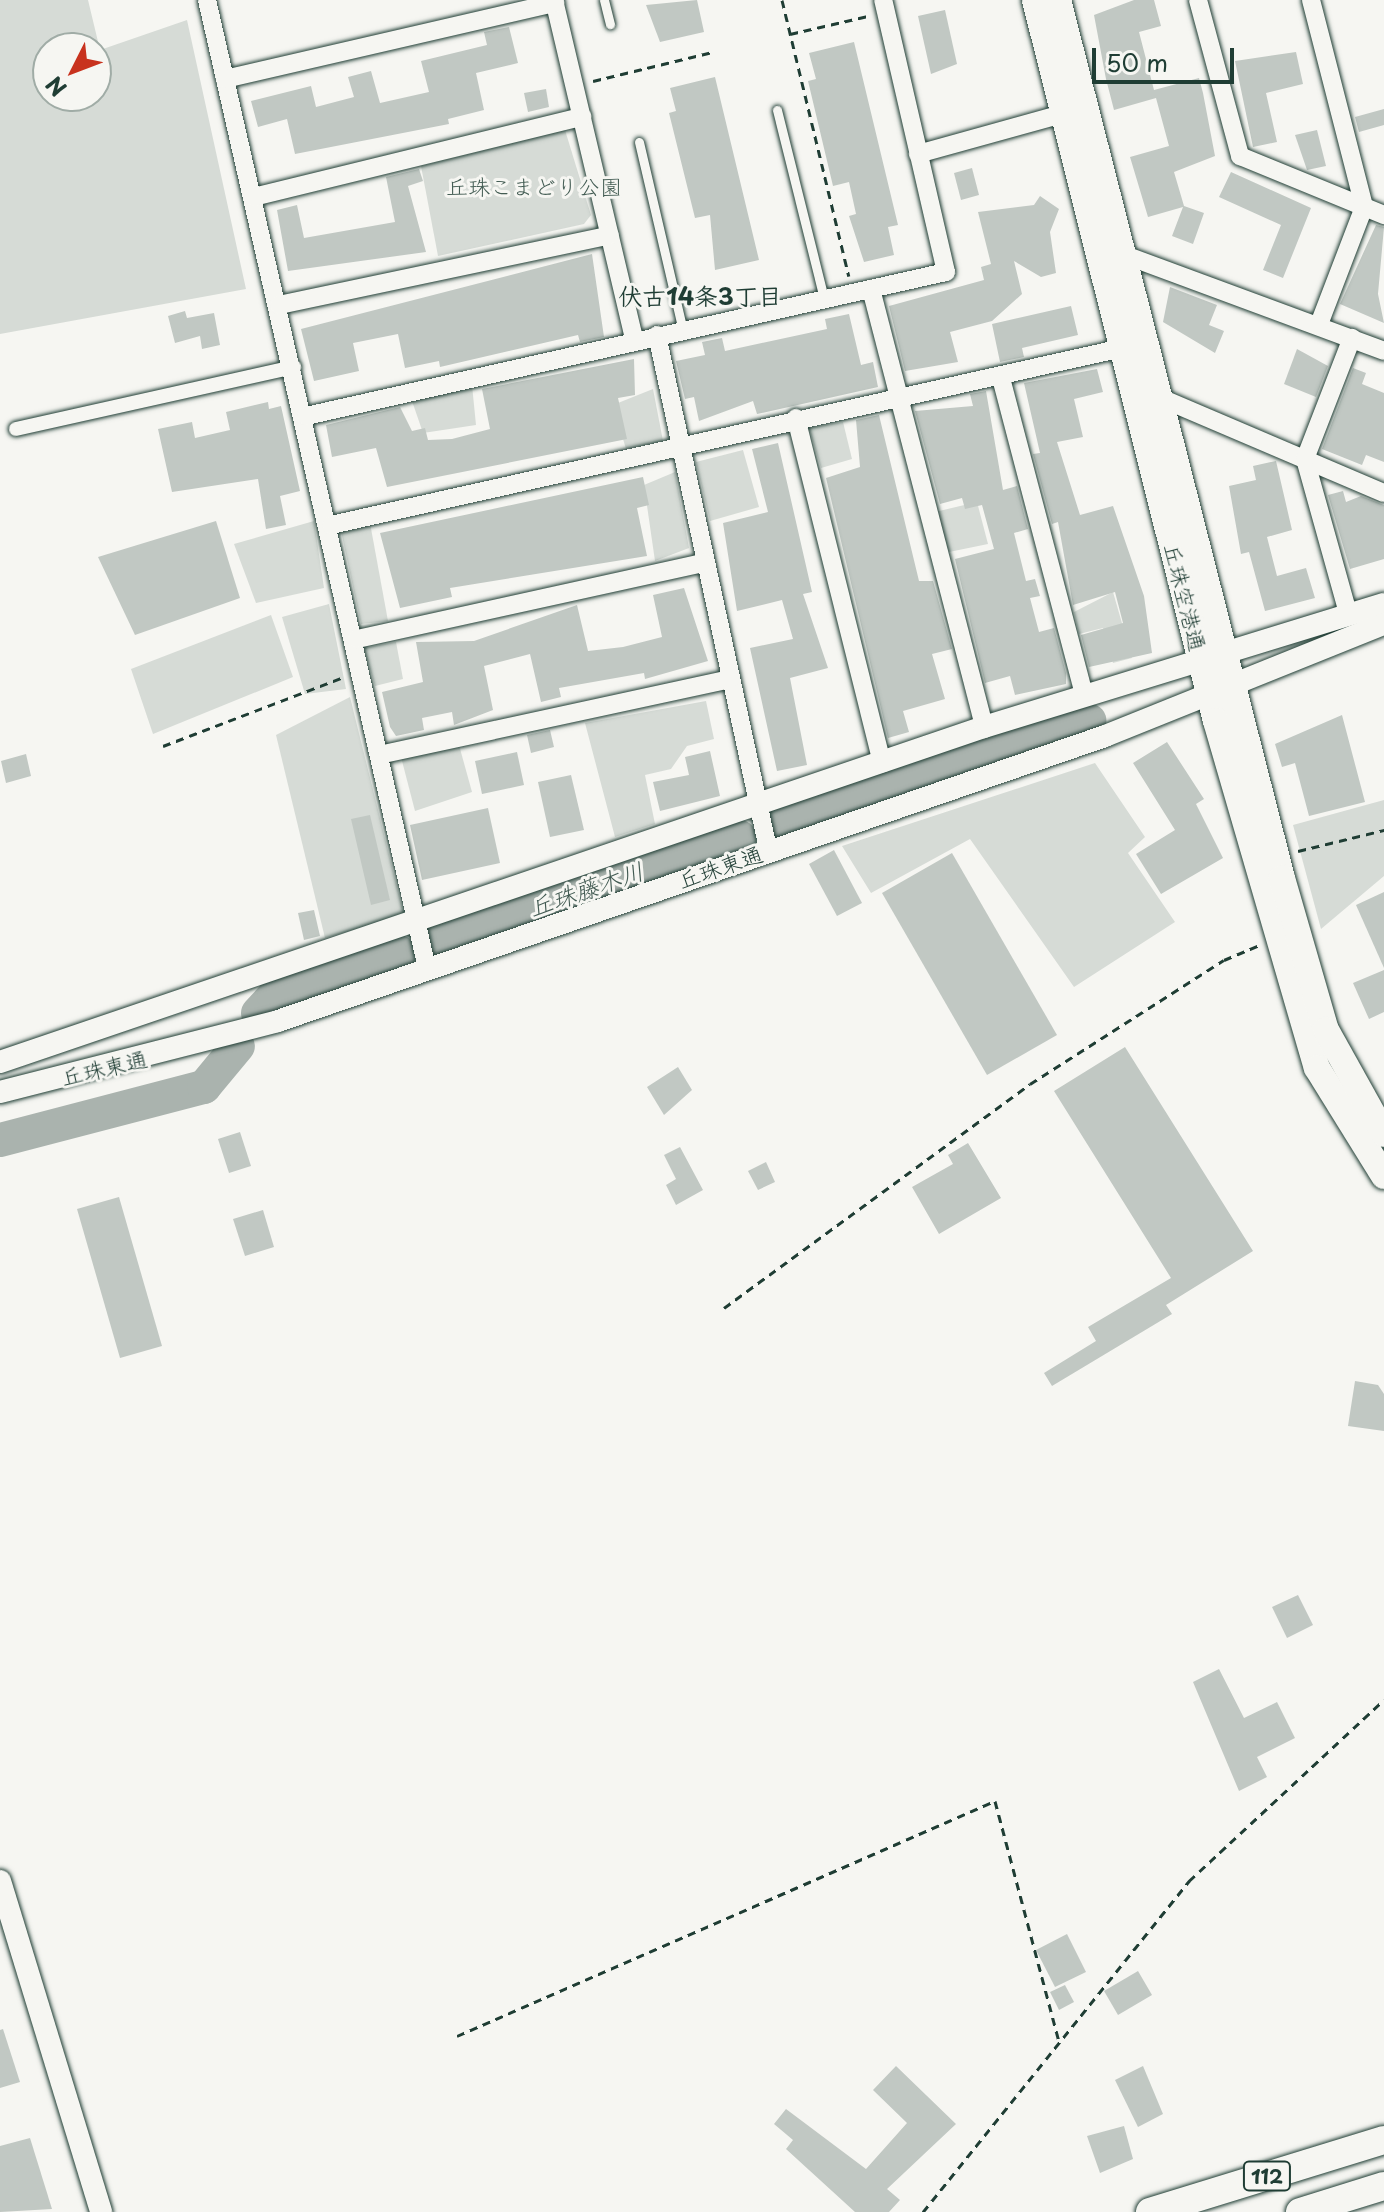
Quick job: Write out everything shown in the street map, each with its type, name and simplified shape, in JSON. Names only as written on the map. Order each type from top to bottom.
[{"type":"main road","name":"丘珠空港通","points":[[1057,1],[1062,114],[1161,398],[1213,655],[1209,690],[1317,1068],[1384,1176]]},
{"type":"main road","name":"丘珠空港通","points":[[1057,1],[1109,252],[1122,348],[1213,655],[1233,680],[1326,1030],[1384,1134]]},
{"type":"main road","name":"112","points":[[1150,2212],[1384,2140]]},
{"type":"main road","name":"112","points":[[1300,2212],[1384,2186]]},
{"type":"street","points":[[207,0],[357,639],[414,920],[427,968]]},
{"type":"street","points":[[1198,0],[1240,156],[1384,215]]},
{"type":"street","points":[[1311,0],[1364,207],[1319,324]]},
{"type":"street","points":[[225,79],[554,2],[634,339]]},
{"type":"street","points":[[306,416],[682,327],[946,272],[878,7]]},
{"type":"street","points":[[918,154],[1062,114]]},
{"type":"street","points":[[253,197],[582,117]]},
{"type":"street","points":[[279,305],[610,235]]},
{"type":"street","points":[[1109,252],[1319,324],[1384,351]]},
{"type":"street","points":[[871,289],[984,727]]},
{"type":"street","points":[[657,335],[768,849]]},
{"type":"street","points":[[1348,613],[1305,459],[1352,338]]},
{"type":"street","points":[[331,525],[680,443],[899,395],[1001,378],[1122,348]]},
{"type":"street","points":[[16,429],[294,367]]},
{"type":"street","points":[[1001,378],[1084,695]]},
{"type":"street","points":[[1161,398],[1384,493]]},
{"type":"street","points":[[796,418],[882,763]]},
{"type":"street","points":[[357,639],[704,563]]},
{"type":"street","name":"丘珠東通","points":[[0,1062],[984,727],[1384,604]]},
{"type":"street","name":"丘珠東通","points":[[0,1092],[223,1039],[278,1021],[768,849],[1105,736],[1233,680],[1384,624]]},
{"type":"street","points":[[379,755],[730,679]]},
{"type":"street","points":[[0,1881],[4,1908],[101,2212]]},
{"type":"lane","points":[[604,0],[610,24]]},
{"type":"lane","points":[[777,110],[824,299]]},
{"type":"lane","points":[[639,142],[682,327]]},
{"type":"path","points":[[782,0],[850,280]]},
{"type":"path","points":[[790,34],[878,7]]},
{"type":"path","points":[[585,83],[713,52]]},
{"type":"path","points":[[163,746],[363,669]]},
{"type":"path","points":[[1295,851],[1384,830]]},
{"type":"path","points":[[724,1308],[1030,1084],[1224,960],[1279,938]]},
{"type":"path","points":[[923,2212],[1189,1881],[1384,1700]]},
{"type":"path","points":[[457,2036],[995,1801],[1059,2041]]},
{"type":"green space","points":[[0,0],[88,0],[96,32],[32,32],[32,112],[112,112],[112,46],[187,20],[246,289],[0,334]]},
{"type":"green space","name":"丘珠こまどり公園","points":[[565,130],[591,215],[584,224],[438,256],[421,166]]},
{"type":"green space","points":[[472,385],[476,425],[423,433],[412,401]]},
{"type":"green space","points":[[653,389],[663,441],[626,449],[613,405]]},
{"type":"green space","points":[[843,422],[852,459],[821,468],[809,428]]},
{"type":"green space","points":[[743,450],[759,507],[710,521],[696,462]]},
{"type":"green space","points":[[675,472],[689,548],[655,561],[644,485]]},
{"type":"green space","points":[[977,502],[988,544],[949,552],[935,512]]},
{"type":"green space","points":[[314,521],[324,588],[256,603],[234,544]]},
{"type":"green space","points":[[370,523],[388,621],[361,624],[341,531]]},
{"type":"green space","points":[[1113,592],[1132,658],[1113,663],[1103,628],[1079,634],[1074,612]]},
{"type":"green space","points":[[329,604],[346,689],[305,694],[282,617]]},
{"type":"green space","points":[[271,615],[293,677],[153,734],[131,669]]},
{"type":"green space","points":[[396,642],[403,679],[375,686],[364,648]]},
{"type":"green space","points":[[350,697],[404,915],[325,938],[276,735]]},
{"type":"green space","points":[[706,701],[714,739],[687,746],[671,769],[645,775],[655,824],[615,837],[585,723]]},
{"type":"green space","points":[[459,745],[472,792],[415,811],[401,757]]},
{"type":"green space","points":[[1095,763],[1145,837],[1128,853],[1175,922],[1074,987],[970,839],[871,893],[842,846]]},
{"type":"green space","points":[[1384,800],[1384,876],[1321,929],[1293,825]]},
{"type":"building","points":[[697,0],[704,32],[660,42],[646,5]]},
{"type":"building","points":[[1134,0],[1154,0],[1161,26],[1139,32],[1154,90],[1199,78],[1203,93],[1215,156],[1174,172],[1184,206],[1204,213],[1193,244],[1172,236],[1183,207],[1148,217],[1130,157],[1169,146],[1156,98],[1114,110],[1106,79],[1094,15]]},
{"type":"building","points":[[945,10],[957,64],[931,74],[918,16]]},
{"type":"building","points":[[509,27],[518,63],[476,73],[484,110],[448,119],[449,124],[295,154],[287,119],[258,127],[251,101],[311,86],[316,107],[354,97],[348,77],[371,71],[380,103],[429,92],[421,61],[487,45],[484,32]]},
{"type":"building","points":[[854,42],[898,225],[888,227],[894,255],[864,262],[849,216],[856,214],[849,182],[833,186],[808,81],[816,79],[809,53]]},
{"type":"building","points":[[1296,52],[1303,84],[1266,93],[1277,142],[1253,147],[1235,61]]},
{"type":"building","points":[[715,77],[759,260],[715,270],[710,215],[695,218],[669,113],[676,111],[670,88]]},
{"type":"building","points":[[546,89],[549,107],[528,112],[524,93]]},
{"type":"building","points":[[1384,109],[1384,125],[1359,132],[1355,117]]},
{"type":"building","points":[[1317,130],[1326,166],[1307,170],[1295,135]]},
{"type":"building","points":[[972,168],[979,195],[961,200],[954,173]]},
{"type":"building","points":[[419,169],[423,181],[408,186],[426,252],[288,271],[277,210],[297,205],[304,238],[395,222],[386,177]]},
{"type":"building","points":[[1231,172],[1311,208],[1283,278],[1263,270],[1281,225],[1219,197]]},
{"type":"building","points":[[1040,196],[1059,209],[1050,232],[1056,273],[1041,277],[1014,261],[1022,294],[992,321],[950,332],[958,362],[905,371],[889,306],[984,280],[981,267],[991,264],[978,212],[1034,205]]},
{"type":"building","points":[[1376,225],[1384,227],[1378,294],[1384,323],[1340,304]]},
{"type":"building","points":[[592,254],[604,337],[580,342],[578,335],[440,367],[439,361],[405,368],[398,334],[353,343],[359,371],[314,381],[301,329]]},
{"type":"building","points":[[1170,287],[1217,305],[1209,325],[1224,331],[1215,353],[1163,322]]},
{"type":"building","points":[[1071,306],[1078,335],[1022,348],[1024,357],[1000,362],[992,324]]},
{"type":"building","points":[[185,311],[187,318],[214,313],[220,345],[202,349],[200,336],[175,343],[168,316]]},
{"type":"building","points":[[849,314],[861,365],[873,362],[878,387],[757,414],[753,401],[699,421],[694,397],[685,399],[676,361],[705,355],[702,342],[722,338],[725,351],[827,329],[825,319]]},
{"type":"building","points":[[1297,349],[1328,366],[1316,397],[1284,384]]},
{"type":"building","points":[[634,359],[635,395],[618,398],[627,439],[387,487],[376,448],[332,457],[326,425],[400,407],[412,431],[425,428],[428,440],[452,439],[490,429],[482,389]]},
{"type":"building","points":[[1353,368],[1366,373],[1362,384],[1384,393],[1384,462],[1366,455],[1362,465],[1322,449]]},
{"type":"building","points":[[1097,369],[1103,392],[1074,399],[1083,437],[1057,442],[1080,515],[1113,506],[1144,596],[1152,653],[1089,667],[1081,635],[1123,623],[1115,592],[1073,605],[1058,522],[1052,524],[1033,454],[1040,453],[1024,383]]},
{"type":"building","points":[[986,391],[1003,490],[1017,486],[1028,529],[1014,533],[1026,581],[1035,579],[1040,596],[1030,598],[1039,632],[1054,628],[1066,673],[1066,684],[1015,695],[1010,676],[985,683],[955,559],[994,549],[982,505],[965,509],[962,498],[940,504],[915,411],[973,406],[970,394]]},
{"type":"building","points":[[268,402],[269,409],[281,406],[300,491],[280,496],[286,525],[266,529],[258,479],[172,492],[158,429],[192,422],[195,438],[230,430],[226,412]]},
{"type":"building","points":[[879,415],[919,581],[933,581],[952,649],[932,654],[945,699],[903,711],[909,732],[888,738],[826,478],[860,467],[856,420]]},
{"type":"building","points":[[778,443],[812,592],[803,594],[828,668],[790,678],[807,765],[777,771],[750,648],[793,639],[782,600],[737,611],[723,523],[768,512],[752,449]]},
{"type":"building","points":[[1276,461],[1292,530],[1267,537],[1277,576],[1306,568],[1315,598],[1265,611],[1249,552],[1241,554],[1229,486],[1256,480],[1253,466]]},
{"type":"building","points":[[643,477],[649,505],[637,508],[647,556],[450,588],[452,597],[400,608],[380,533]]},
{"type":"building","points":[[1343,491],[1346,502],[1361,496],[1384,505],[1384,559],[1350,569],[1328,495]]},
{"type":"building","points":[[216,521],[240,598],[135,635],[98,557]]},
{"type":"building","points":[[684,588],[708,661],[645,679],[644,673],[559,688],[561,697],[541,702],[530,654],[484,666],[493,710],[454,725],[452,712],[422,718],[424,730],[396,736],[390,727],[382,692],[423,682],[416,642],[474,641],[577,605],[588,651],[623,647],[662,637],[653,595]]},
{"type":"building","points":[[1342,715],[1365,802],[1309,816],[1295,763],[1282,767],[1275,744]]},
{"type":"building","points":[[550,730],[554,747],[531,753],[527,735]]},
{"type":"building","points":[[1167,742],[1204,799],[1196,804],[1223,858],[1161,894],[1136,854],[1175,830],[1133,763]]},
{"type":"building","points":[[710,751],[720,796],[660,811],[653,782],[689,775],[685,757]]},
{"type":"building","points":[[517,752],[524,785],[482,794],[475,761]]},
{"type":"building","points":[[26,754],[31,776],[6,783],[1,761]]},
{"type":"building","points":[[571,775],[584,830],[550,837],[538,782]]},
{"type":"building","points":[[488,808],[500,863],[422,880],[410,825]]},
{"type":"building","points":[[370,815],[390,900],[371,905],[351,819]]},
{"type":"building","points":[[834,850],[862,903],[837,916],[809,864]]},
{"type":"building","points":[[952,853],[1057,1035],[987,1075],[882,893]]},
{"type":"building","points":[[1384,892],[1384,968],[1356,905]]},
{"type":"building","points":[[314,910],[320,936],[304,940],[298,913]]},
{"type":"building","points":[[1384,970],[1384,1012],[1369,1019],[1353,983]]},
{"type":"building","points":[[1125,1047],[1253,1251],[1166,1305],[1172,1314],[1052,1386],[1044,1373],[1096,1341],[1088,1327],[1171,1278],[1054,1091]]},
{"type":"building","points":[[678,1067],[692,1090],[664,1115],[647,1087]]},
{"type":"building","points":[[240,1132],[251,1166],[229,1173],[218,1139]]},
{"type":"building","points":[[968,1143],[1001,1198],[939,1234],[912,1187],[953,1164],[948,1155]]},
{"type":"building","points":[[680,1147],[703,1190],[676,1205],[666,1185],[676,1179],[664,1155]]},
{"type":"building","points":[[766,1162],[775,1182],[758,1190],[748,1171]]},
{"type":"building","points":[[119,1197],[162,1346],[120,1358],[77,1209]]},
{"type":"building","points":[[263,1210],[274,1247],[245,1256],[233,1219]]},
{"type":"building","points":[[1355,1381],[1378,1385],[1384,1394],[1384,1431],[1348,1426]]},
{"type":"building","points":[[1298,1595],[1313,1625],[1287,1638],[1272,1607]]},
{"type":"building","points":[[1219,1669],[1244,1718],[1277,1702],[1295,1738],[1257,1757],[1267,1777],[1239,1791],[1193,1682]]},
{"type":"building","points":[[1067,1934],[1086,1972],[1055,1987],[1036,1950]]},
{"type":"building","points":[[1138,1971],[1152,1995],[1118,2015],[1104,1991]]},
{"type":"building","points":[[1065,1985],[1074,2002],[1059,2010],[1050,1992]]},
{"type":"building","points":[[3,2029],[20,2082],[0,2088],[0,2030]]},
{"type":"building","points":[[896,2066],[956,2124],[887,2189],[900,2200],[889,2212],[855,2212],[786,2149],[793,2140],[774,2124],[786,2109],[866,2169],[907,2123],[873,2090]]},
{"type":"building","points":[[1143,2066],[1163,2114],[1138,2127],[1115,2080]]},
{"type":"building","points":[[1124,2126],[1133,2159],[1100,2173],[1087,2136]]},
{"type":"building","points":[[30,2138],[52,2209],[0,2212],[0,2146]]},
{"type":"waterway","name":"丘珠藤木川","points":[[782,823],[1089,721]]},
{"type":"waterway","name":"丘珠藤木川","points":[[431,942],[740,837]]},
{"type":"waterway","name":"丘珠藤木川","points":[[258,1013],[274,996],[400,952]]},
{"type":"waterway","name":"丘珠藤木川","points":[[0,1140],[204,1087],[238,1046]]},
{"type":"district","name":"伏古14条3丁目","points":[[700,296]]}]
